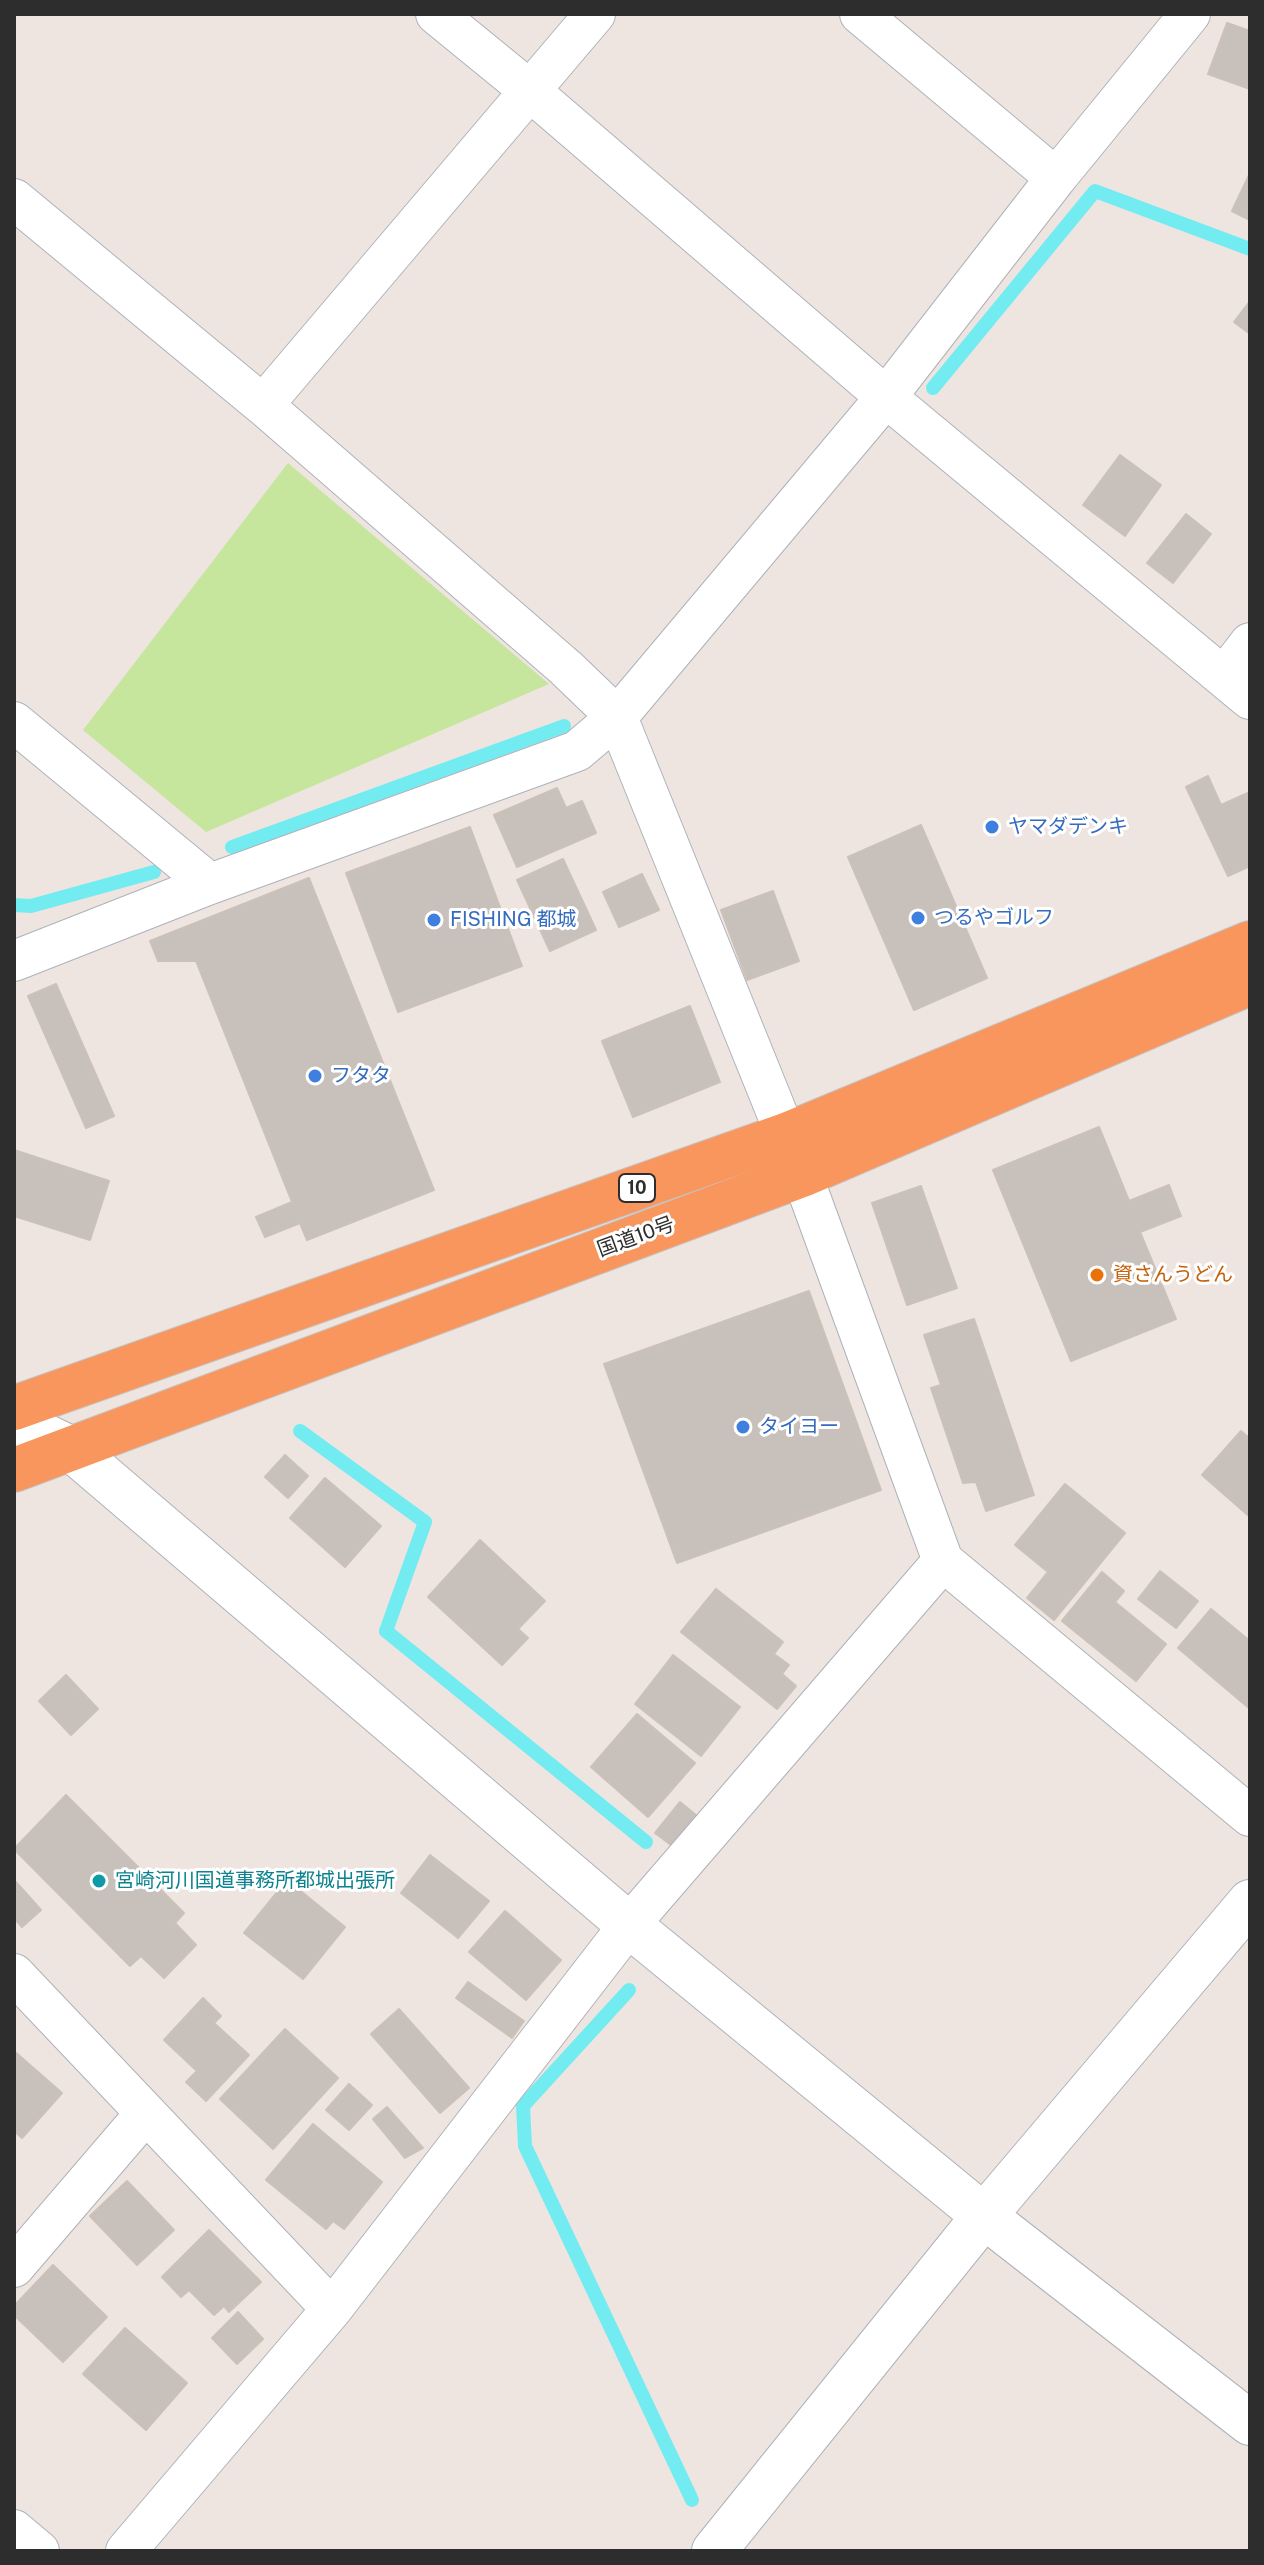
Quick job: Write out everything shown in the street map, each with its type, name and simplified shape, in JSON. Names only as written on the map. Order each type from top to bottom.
[{"type":"highway","name":"10","points":[[14,1408],[786,1135],[1250,943]]},
{"type":"highway","name":"国道10号","points":[[14,1470],[802,1175],[1250,983]]},
{"type":"street","points":[[436,14],[529,90],[886,397],[1237,688],[1250,643]]},
{"type":"street","points":[[263,405],[595,14]]},
{"type":"street","points":[[860,14],[1056,178]]},
{"type":"street","points":[[14,961],[210,884],[577,751],[617,717],[886,397],[1056,178],[1190,14]]},
{"type":"street","points":[[14,199],[263,405],[566,668],[617,717],[802,1175],[943,1561],[1250,1816]]},
{"type":"street","points":[[14,722],[210,884]]},
{"type":"street","points":[[14,1421],[70,1448],[629,1925],[984,2216],[1250,2423]]},
{"type":"street","points":[[126,2551],[332,2309],[629,1925],[943,1561]]},
{"type":"street","points":[[714,2551],[984,2216],[1250,1902]]},
{"type":"street","points":[[14,1974],[332,2309]]},
{"type":"street","points":[[14,2267],[146,2113]]},
{"type":"street","points":[[14,2530],[39,2551]]},
{"type":"green space","points":[[288,463],[549,684],[206,832],[83,730]]},
{"type":"building","points":[[1227,23],[1250,31],[1250,89],[1208,74]]},
{"type":"building","points":[[1250,173],[1250,220],[1232,211]]},
{"type":"building","points":[[1250,301],[1250,334],[1234,322]]},
{"type":"building","points":[[1120,455],[1161,485],[1125,536],[1083,505]]},
{"type":"building","points":[[1186,514],[1211,534],[1173,583],[1147,563]]},
{"type":"building","points":[[1208,776],[1221,805],[1250,792],[1250,866],[1228,876],[1186,787]]},
{"type":"building","points":[[557,788],[566,808],[582,801],[596,833],[517,867],[494,815]]},
{"type":"building","name":"つるやゴルフ","points":[[921,825],[987,978],[914,1010],[848,857]]},
{"type":"building","name":"FISHING 都城","points":[[470,827],[522,966],[398,1012],[346,873]]},
{"type":"building","points":[[563,859],[596,930],[550,951],[517,880]]},
{"type":"building","points":[[642,874],[659,910],[619,927],[603,892]]},
{"type":"building","name":"フタタ","points":[[309,878],[434,1190],[307,1240],[300,1223],[265,1237],[256,1217],[292,1202],[196,961],[158,961],[150,941]]},
{"type":"building","points":[[773,891],[799,961],[747,980],[721,910]]},
{"type":"building","points":[[56,984],[114,1116],[86,1128],[28,996]]},
{"type":"building","points":[[690,1006],[720,1082],[633,1117],[602,1041]]},
{"type":"building","name":"資さんうどん","points":[[1099,1127],[1129,1201],[1169,1185],[1181,1216],[1140,1232],[1176,1319],[1071,1361],[993,1170]]},
{"type":"building","points":[[14,1150],[109,1181],[90,1240],[14,1216]]},
{"type":"building","points":[[921,1186],[957,1288],[907,1305],[872,1203]]},
{"type":"building","name":"タイヨー","points":[[809,1291],[881,1490],[677,1563],[604,1364]]},
{"type":"building","points":[[974,1319],[1034,1495],[986,1511],[976,1482],[963,1483],[931,1388],[941,1385],[924,1335]]},
{"type":"building","points":[[1241,1431],[1250,1439],[1250,1517],[1202,1475]]},
{"type":"building","points":[[285,1455],[308,1476],[288,1498],[265,1477]]},
{"type":"building","points":[[325,1478],[381,1526],[345,1567],[290,1518]]},
{"type":"building","points":[[1065,1484],[1125,1533],[1054,1620],[1027,1598],[1048,1572],[1015,1545]]},
{"type":"building","points":[[480,1540],[545,1601],[518,1629],[528,1638],[502,1665],[428,1597]]},
{"type":"building","points":[[1160,1571],[1198,1601],[1176,1628],[1138,1599]]},
{"type":"building","points":[[1102,1572],[1124,1591],[1115,1602],[1166,1644],[1136,1681],[1062,1621]]},
{"type":"building","points":[[716,1589],[783,1642],[774,1654],[789,1665],[782,1674],[796,1686],[777,1709],[681,1632]]},
{"type":"building","points":[[1211,1609],[1250,1641],[1250,1709],[1178,1648]]},
{"type":"building","points":[[673,1655],[740,1707],[701,1756],[635,1704]]},
{"type":"building","points":[[66,1675],[98,1709],[71,1735],[39,1701]]},
{"type":"building","points":[[637,1714],[695,1763],[648,1817],[591,1767]]},
{"type":"building","name":"宮崎河川国道事務所都城出張所","points":[[66,1795],[184,1913],[175,1923],[196,1945],[164,1978],[141,1956],[130,1966],[14,1849]]},
{"type":"building","points":[[680,1802],[696,1815],[671,1845],[655,1833]]},
{"type":"building","points":[[430,1855],[489,1901],[458,1938],[401,1893]]},
{"type":"building","points":[[287,1880],[345,1927],[303,1979],[244,1933]]},
{"type":"building","points":[[16,1882],[41,1910],[22,1927],[14,1918]]},
{"type":"building","points":[[505,1911],[561,1960],[526,2000],[469,1952]]},
{"type":"building","points":[[468,1982],[524,2021],[512,2038],[456,1998]]},
{"type":"building","points":[[203,1998],[221,2016],[214,2023],[249,2055],[206,2101],[186,2082],[197,2071],[164,2040]]},
{"type":"building","points":[[399,2009],[469,2088],[440,2113],[371,2034]]},
{"type":"building","points":[[285,2029],[338,2078],[273,2149],[220,2099]]},
{"type":"building","points":[[14,2051],[62,2093],[22,2138],[14,2131]]},
{"type":"building","points":[[349,2084],[372,2105],[349,2130],[326,2110]]},
{"type":"building","points":[[387,2107],[423,2148],[405,2158],[373,2119]]},
{"type":"building","points":[[313,2124],[382,2182],[344,2229],[333,2221],[326,2229],[266,2180]]},
{"type":"building","points":[[127,2181],[174,2230],[137,2265],[90,2216]]},
{"type":"building","points":[[209,2230],[261,2282],[229,2312],[224,2306],[214,2315],[189,2290],[181,2297],[162,2277]]},
{"type":"building","points":[[53,2265],[107,2317],[63,2362],[14,2315],[14,2306]]},
{"type":"building","points":[[238,2312],[263,2339],[237,2364],[212,2338]]},
{"type":"building","points":[[125,2328],[187,2383],[146,2430],[83,2374]]},
{"type":"waterway","points":[[933,388],[1095,191],[1250,249]]},
{"type":"waterway","points":[[232,847],[564,726]]},
{"type":"waterway","points":[[14,905],[31,906],[154,872]]},
{"type":"waterway","points":[[300,1431],[425,1522],[386,1631],[646,1842]]},
{"type":"waterway","points":[[629,1990],[523,2106],[525,2146],[692,2500]]},
{"type":"place","name":"ヤマダデンキ","points":[[992,827]]},
{"type":"place","name":"つるやゴルフ","points":[[918,918]]},
{"type":"place","name":"FISHING 都城","points":[[434,920]]},
{"type":"place","name":"フタタ","points":[[315,1076]]},
{"type":"place","name":"資さんうどん","points":[[1097,1275]]},
{"type":"place","name":"タイヨー","points":[[743,1427]]},
{"type":"place","name":"宮崎河川国道事務所都城出張所","points":[[99,1881]]}]
